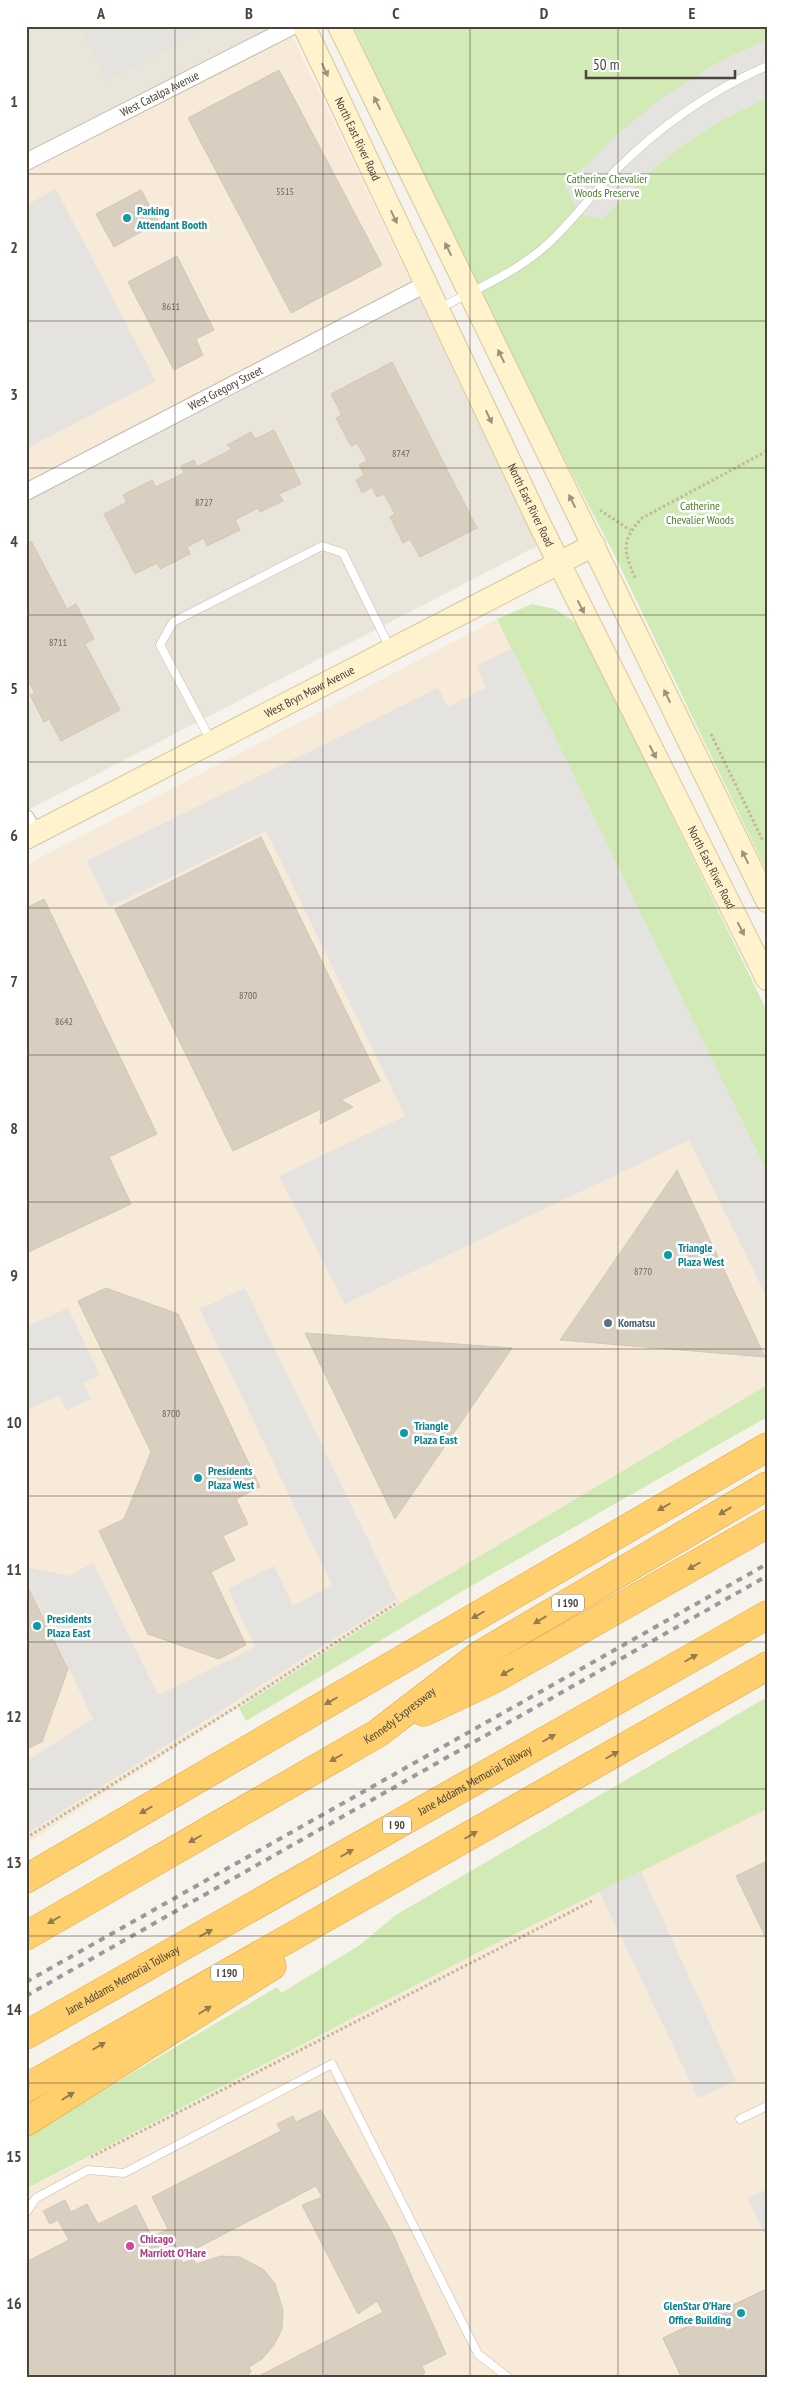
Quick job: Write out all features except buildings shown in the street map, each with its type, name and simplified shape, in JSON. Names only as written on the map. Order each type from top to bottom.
[{"type":"highway","points":[[26,1879],[767,1447]]},
{"type":"highway","name":"Kennedy Expressway","points":[[26,1936],[378,1733],[478,1656],[767,1486]]},
{"type":"highway","points":[[378,1733],[492,1680],[767,1524]]},
{"type":"highway","name":"Jane Addams Memorial Tollway","points":[[26,2035],[767,1615]]},
{"type":"highway","name":"I 190","points":[[26,2088],[767,1666]]},
{"type":"highway","points":[[26,2122],[233,1993],[429,1859]]},
{"type":"main road","name":"North East River Road","points":[[304,26],[559,563],[767,979]]},
{"type":"main road","points":[[339,26],[767,901]]},
{"type":"main road","name":"West Bryn Mawr Avenue","points":[[29,830],[212,742],[594,545]]},
{"type":"street","name":"West Catalpa Avenue","points":[[26,162],[293,26]]},
{"type":"street","name":"West Gregory Street","points":[[26,492],[426,284]]},
{"type":"lane","points":[[438,309],[518,266],[542,248],[615,170],[680,113],[717,90],[767,66]]},
{"type":"lane","points":[[212,742],[160,646],[173,622],[322,546],[343,552],[391,650]]},
{"type":"lane","points":[[26,2213],[36,2198],[88,2170],[124,2173],[332,2064],[478,2354],[509,2378]]},
{"type":"lane","points":[[740,2119],[767,2106]]},
{"type":"path","points":[[635,580],[624,551],[630,530],[642,518],[767,451]]},
{"type":"path","points":[[594,503],[600,510],[630,530]]},
{"type":"path","points":[[26,1838],[225,1714],[398,1602]]},
{"type":"path","points":[[88,2158],[592,1901]]},
{"type":"shaded area","points":[[26,26],[287,26],[26,167]]},
{"type":"shaded area","points":[[79,26],[212,26],[107,81]]},
{"type":"shaded area","points":[[290,32],[415,290],[26,490],[26,167]]},
{"type":"shaded area","points":[[767,40],[767,98],[715,124],[682,146],[653,169],[603,219],[584,216],[577,210],[565,186],[615,136],[667,94],[722,60]]},
{"type":"shaded area","points":[[56,189],[156,381],[26,449],[26,205]]},
{"type":"shaded area","points":[[415,290],[537,546],[26,811],[26,490]]},
{"type":"shaded area","points":[[497,619],[767,1173],[767,1385],[401,1603],[26,1844],[26,865]]},
{"type":"shaded area","points":[[512,648],[767,1173],[767,1298],[689,1140],[345,1304],[279,1176],[405,1116],[266,831],[109,907],[87,861],[438,688],[448,707],[486,688],[476,666]]},
{"type":"shaded area","points":[[245,1288],[397,1599],[26,1834],[26,1761],[93,1719],[26,1580],[26,1567],[68,1576],[93,1563],[158,1695],[255,1647],[228,1589],[274,1566],[293,1606],[332,1585],[200,1309]]},
{"type":"shaded area","points":[[68,1308],[100,1375],[83,1383],[91,1399],[67,1410],[59,1395],[26,1411],[26,1327]]},
{"type":"shaded area","points":[[767,1809],[767,2378],[26,2378],[26,2190],[481,1951]]},
{"type":"shaded area","points":[[641,1871],[736,2081],[698,2098],[599,1891]]},
{"type":"shaded area","points":[[767,2189],[767,2238],[747,2198]]},
{"type":"green space","name":"Catherine Chevalier Woods Preserve","points":[[353,26],[767,26],[767,872],[615,556],[491,318]]},
{"type":"green space","points":[[532,604],[555,609],[578,624],[767,1011],[767,1173],[497,619]]},
{"type":"green space","points":[[767,1385],[767,1417],[471,1586],[246,1721],[239,1708],[401,1603]]},
{"type":"green space","points":[[767,1697],[767,1809],[481,1951],[26,2189],[26,2136],[277,1987],[281,1993],[360,1945],[396,1915]]},
{"type":"railway","points":[[26,1982],[767,1564]]},
{"type":"railway","points":[[26,1996],[767,1576]]},
{"type":"place","name":"Parking Attendant Booth","points":[[127,218]]},
{"type":"place","name":"Triangle Plaza West","points":[[668,1255]]},
{"type":"place","name":"Komatsu","points":[[608,1323]]},
{"type":"place","name":"Triangle Plaza East","points":[[404,1433]]},
{"type":"place","name":"Presidents Plaza West","points":[[198,1478]]},
{"type":"place","name":"Presidents Plaza East","points":[[37,1626]]},
{"type":"place","name":"Chicago Marriott O'Hare","points":[[130,2246]]},
{"type":"place","name":"GlenStar O’Hare Office Building","points":[[741,2313]]},
{"type":"park label","name":"Catherine Chevalier Woods","points":[[700,513]]}]
